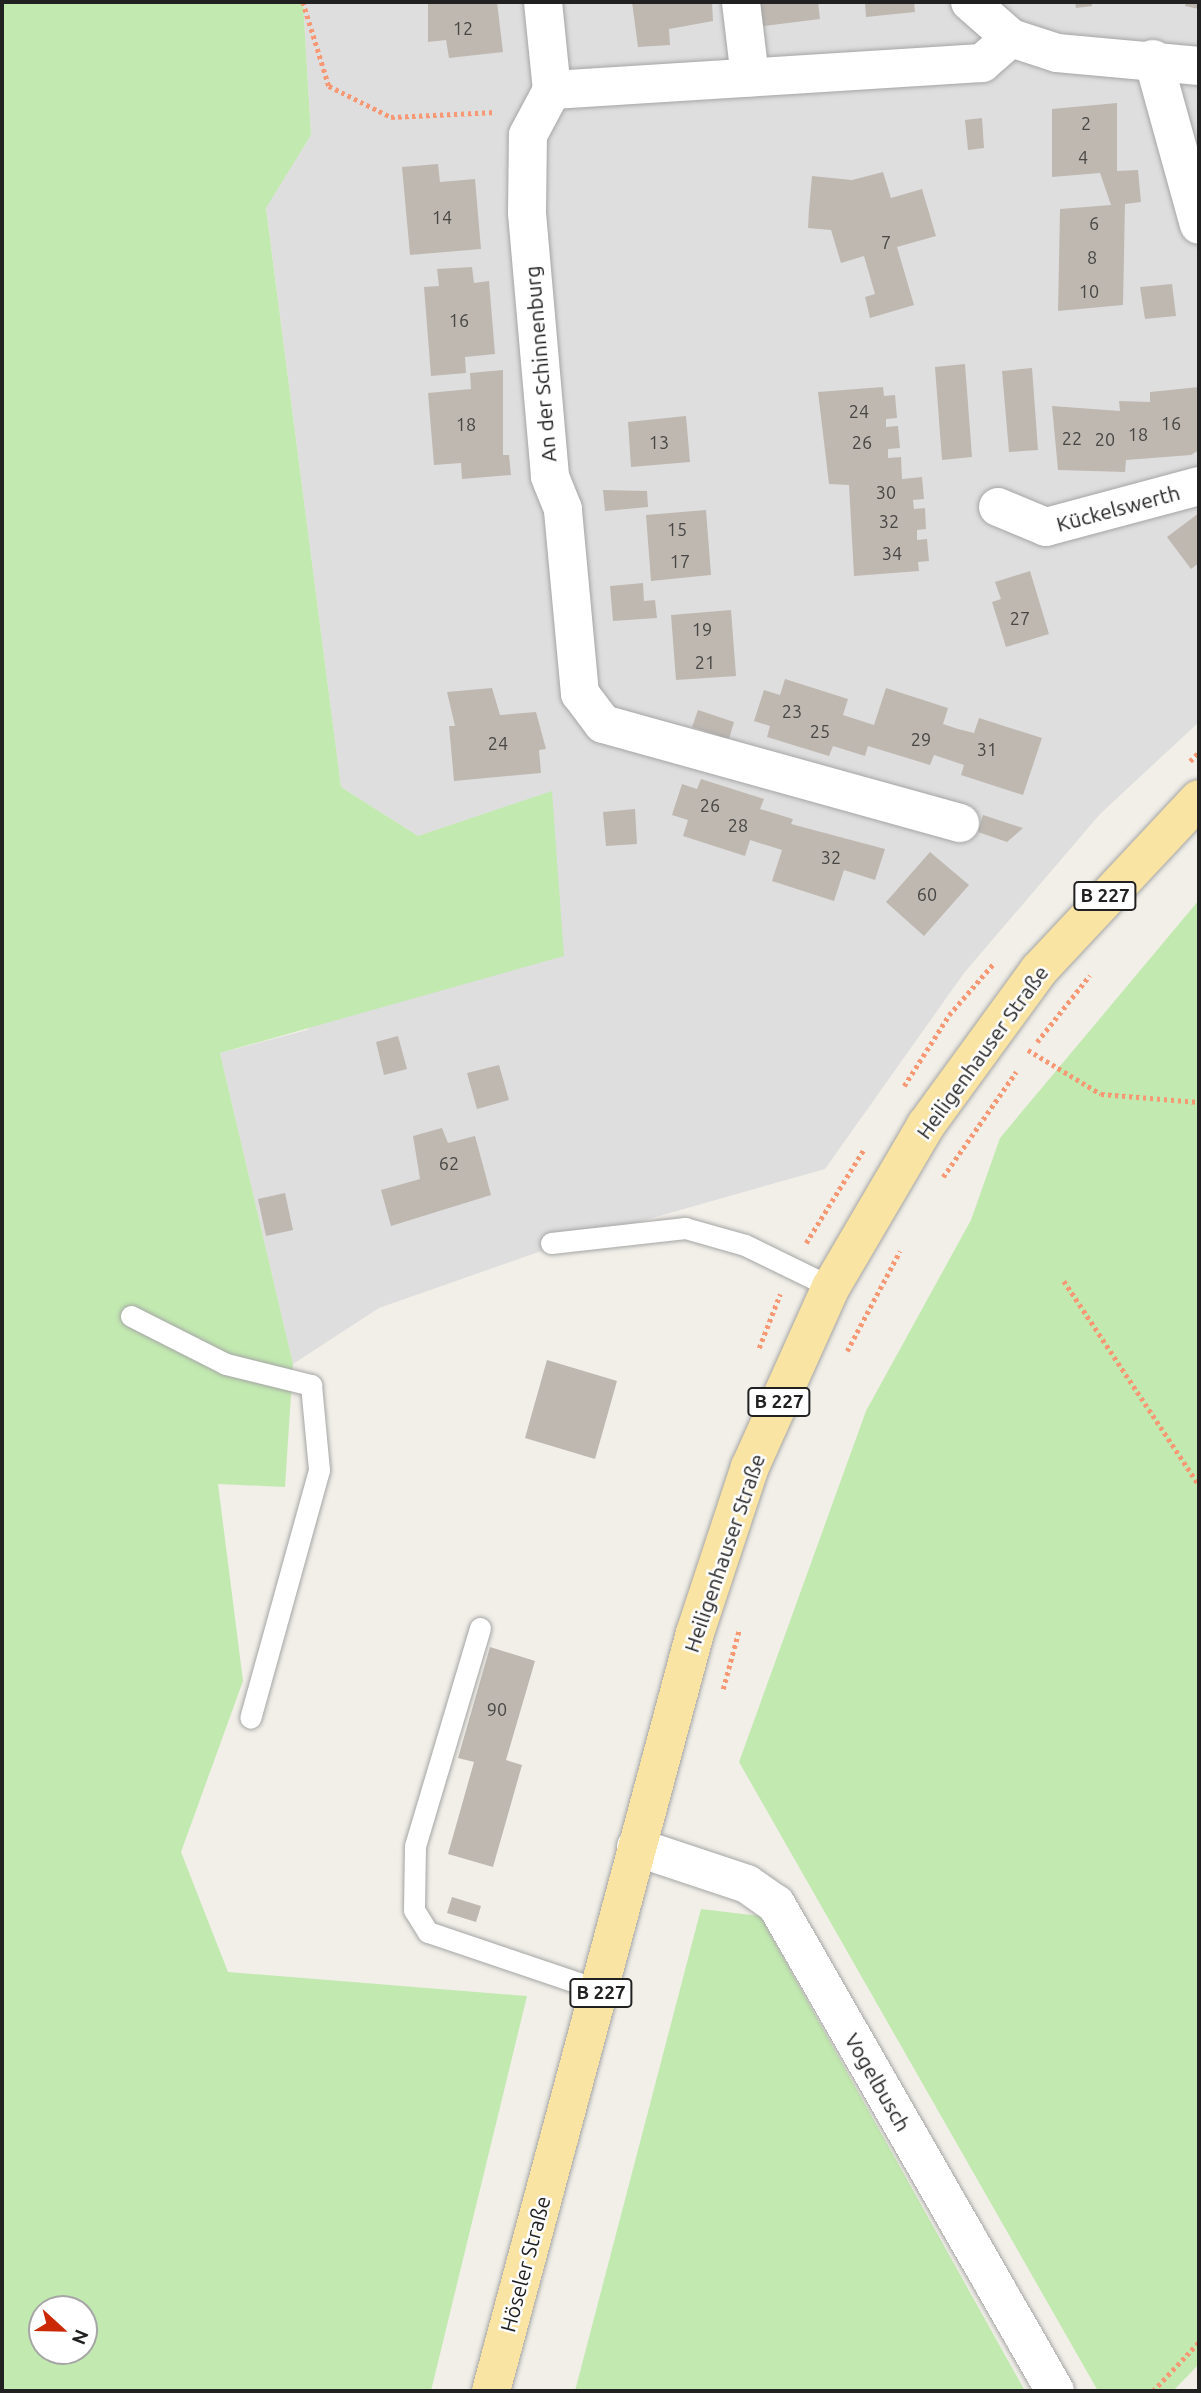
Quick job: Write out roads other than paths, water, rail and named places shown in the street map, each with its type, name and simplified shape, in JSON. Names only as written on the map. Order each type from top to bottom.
[{"type":"main road","name":"Heiligenhauser Straße","points":[[560,2137],[602,1991],[636,1847],[695,1633],[750,1467],[831,1287],[926,1125],[1016,999],[1199,799]]},
{"type":"main road","name":"Höseler Straße","points":[[491,2391],[560,2137]]},
{"type":"street","points":[[543,2],[547,99],[750,77],[982,63],[1011,38]]},
{"type":"street","points":[[741,2],[750,77]]},
{"type":"street","points":[[971,2],[1011,38],[1057,53],[1199,66]]},
{"type":"street","points":[[1153,60],[1199,225]]},
{"type":"street","name":"An der Schinnenburg","points":[[547,99],[528,135],[527,213],[550,476],[563,509],[580,694],[603,724],[960,823]]},
{"type":"street","name":"Kückelswerth","points":[[998,506],[1046,527],[1199,486]]},
{"type":"street","name":"Vogelbusch","points":[[636,1847],[747,1884],[776,1904],[1055,2391]]},
{"type":"lane","points":[[551,1243],[685,1228],[745,1245],[831,1287]]},
{"type":"lane","points":[[131,1316],[226,1364],[311,1385],[319,1470],[250,1718]]},
{"type":"lane","points":[[480,1628],[415,1846],[414,1910],[428,1932],[602,1991]]}]
